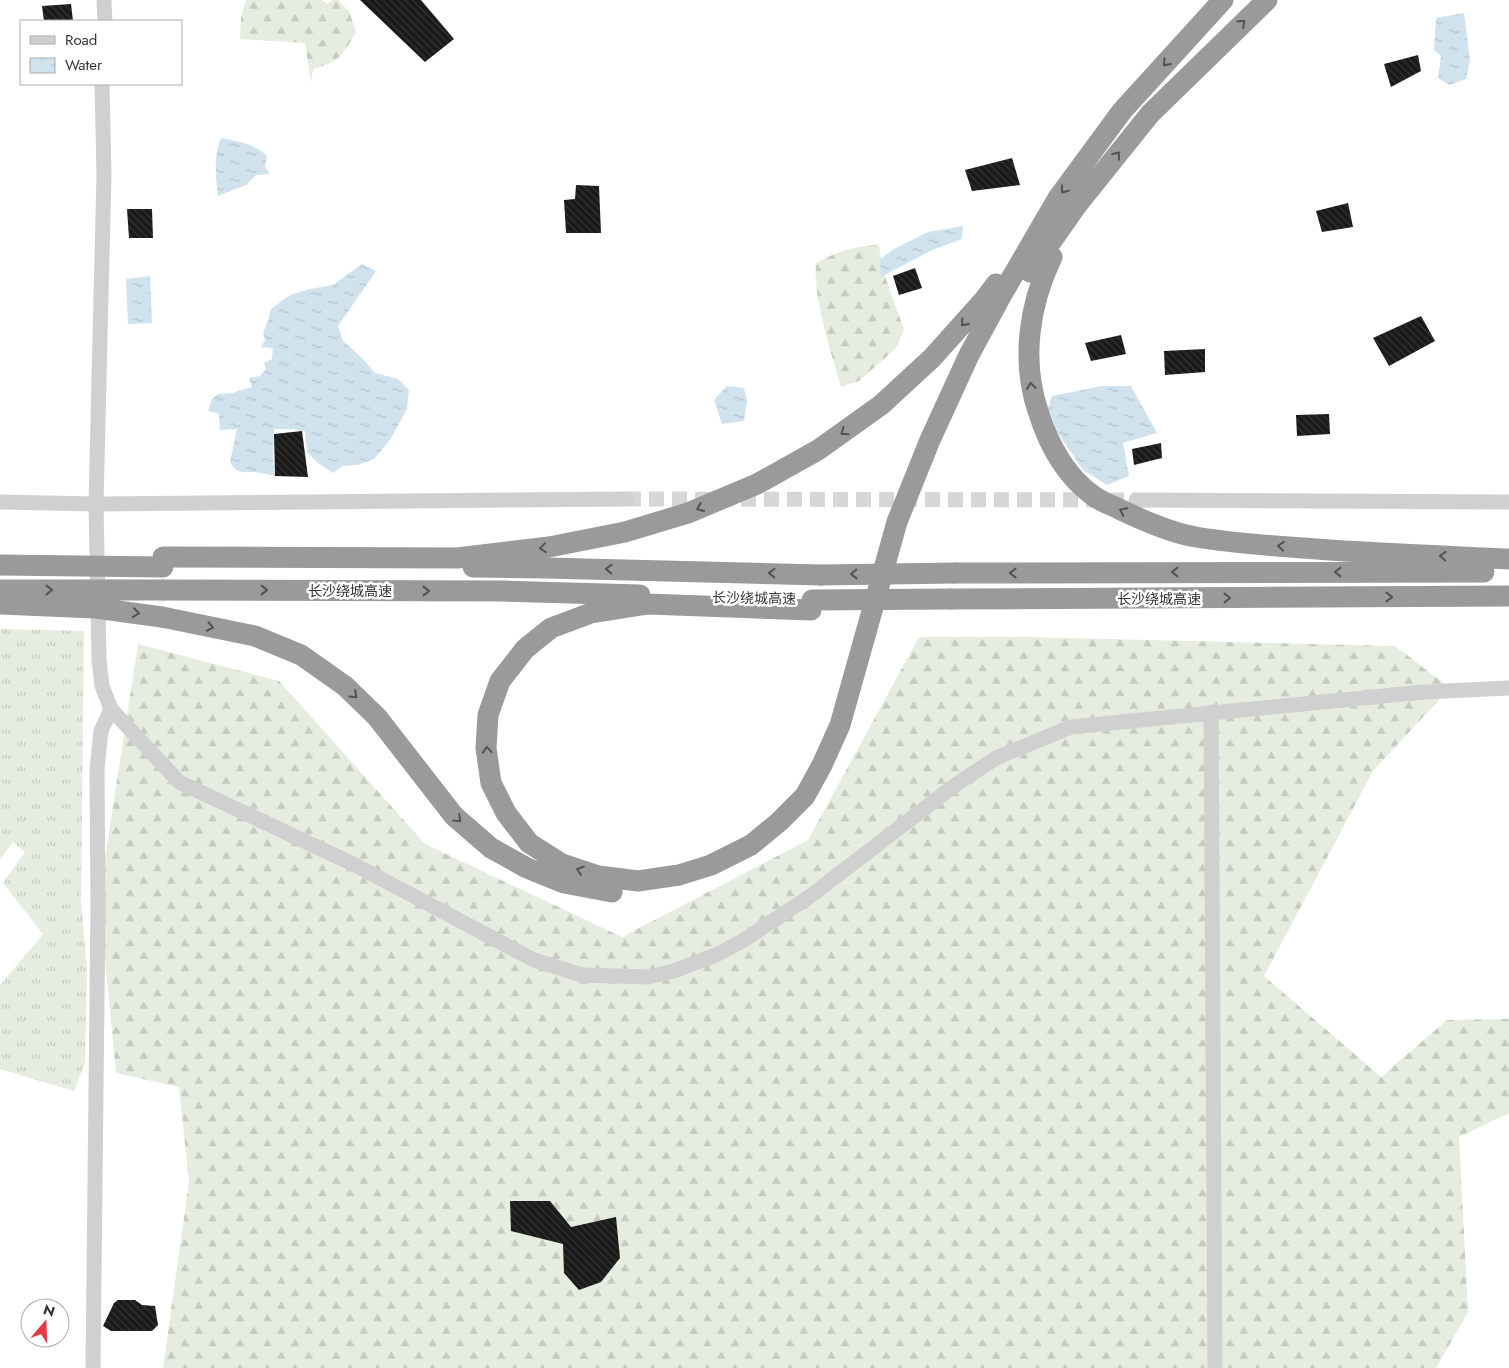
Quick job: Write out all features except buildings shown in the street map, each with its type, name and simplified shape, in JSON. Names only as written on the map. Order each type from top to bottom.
[{"type":"highway","points":[[812,605],[648,604],[591,613],[551,628],[525,649],[500,681],[488,714],[486,748],[491,783],[506,813],[529,843],[562,864],[598,876],[638,881],[679,875],[710,865],[751,845],[806,796],[840,725],[897,522],[930,440],[969,355],[1058,198],[1122,111],[1223,0]]},
{"type":"highway","points":[[0,604],[95,608],[162,617],[255,636],[301,655],[338,681],[377,717],[454,816],[491,848],[527,868],[564,883],[612,892],[658,891],[704,881],[752,860],[790,830],[814,803],[835,768],[853,726],[902,546],[931,470],[963,397],[1034,264],[1077,205],[1150,114],[1267,0]]},
{"type":"highway","points":[[1077,205],[1041,279],[1030,324],[1028,359],[1033,396],[1046,435],[1067,471],[1095,497],[1142,520],[1195,537],[1379,553],[1509,560]]},
{"type":"highway","points":[[0,565],[457,558],[549,547],[625,532],[688,513],[757,484],[818,450],[881,405],[932,358],[984,300],[1047,216]]},
{"type":"highway","name":"长沙绕城高速","points":[[163,562],[546,568],[820,575],[1509,572]]},
{"type":"highway","name":"长沙绕城高速","points":[[0,590],[503,592],[812,605],[949,605],[1129,599],[1509,596]]},
{"type":"street","points":[[104,0],[105,20]]},
{"type":"street","points":[[102,85],[104,174],[96,504],[99,660],[102,686],[111,709],[179,782],[355,865],[534,960],[582,975],[648,977],[674,971],[716,955],[744,940],[809,897],[955,785],[996,758],[1071,727],[1424,692],[1509,688]]},
{"type":"street","points":[[0,502],[96,504],[626,499]]},
{"type":"street","points":[[1136,500],[1509,502]]},
{"type":"street","points":[[93,1368],[98,914],[97,769],[102,731],[111,709]]},
{"type":"street","points":[[1211,712],[1214,1368]]},
{"type":"green space","points":[[246,0],[322,0],[327,4],[332,0],[338,0],[349,11],[356,32],[340,56],[329,64],[313,69],[311,82],[305,43],[240,39],[241,17]]},
{"type":"green space","points":[[879,245],[886,278],[904,330],[895,349],[859,381],[841,387],[820,309],[817,292],[816,263],[846,250]]},
{"type":"green space","points":[[0,629],[84,631],[81,900],[87,970],[85,1063],[74,1091],[0,1069],[0,985],[43,934],[3,883],[25,852],[13,842],[0,859]]},
{"type":"green space","points":[[919,637],[1027,637],[1395,646],[1450,688],[1373,771],[1264,976],[1381,1077],[1447,1020],[1509,1019],[1509,1113],[1459,1137],[1468,1312],[1436,1368],[163,1368],[189,1182],[179,1087],[116,1073],[99,897],[138,644],[279,681],[425,844],[622,937],[808,840]]},
{"type":"water","points":[[1464,13],[1470,61],[1466,79],[1449,85],[1438,78],[1441,56],[1434,50],[1436,18]]},
{"type":"water","points":[[221,138],[245,144],[262,152],[267,156],[265,167],[270,174],[256,175],[246,185],[218,196],[216,159]]},
{"type":"water","points":[[963,226],[962,239],[930,251],[881,277],[880,260],[892,250],[928,232]]},
{"type":"water","points":[[362,264],[376,271],[338,326],[343,341],[375,373],[398,379],[409,390],[407,409],[390,440],[374,459],[358,465],[342,466],[333,473],[318,463],[307,452],[305,432],[293,429],[274,429],[273,460],[275,476],[238,470],[230,462],[237,429],[220,430],[219,414],[208,411],[212,399],[218,394],[232,393],[252,387],[249,378],[260,376],[266,369],[264,363],[272,359],[273,348],[261,347],[265,340],[263,333],[271,309],[290,295],[333,285]]},
{"type":"water","points":[[150,276],[152,323],[128,324],[126,279]]},
{"type":"water","points":[[727,386],[744,388],[747,401],[744,421],[722,424],[714,400]]},
{"type":"water","points":[[1102,386],[1131,386],[1157,433],[1123,443],[1129,476],[1107,485],[1083,470],[1058,433],[1048,408],[1052,396]]},
{"type":"tunnel","points":[[626,499],[1136,500]]}]
